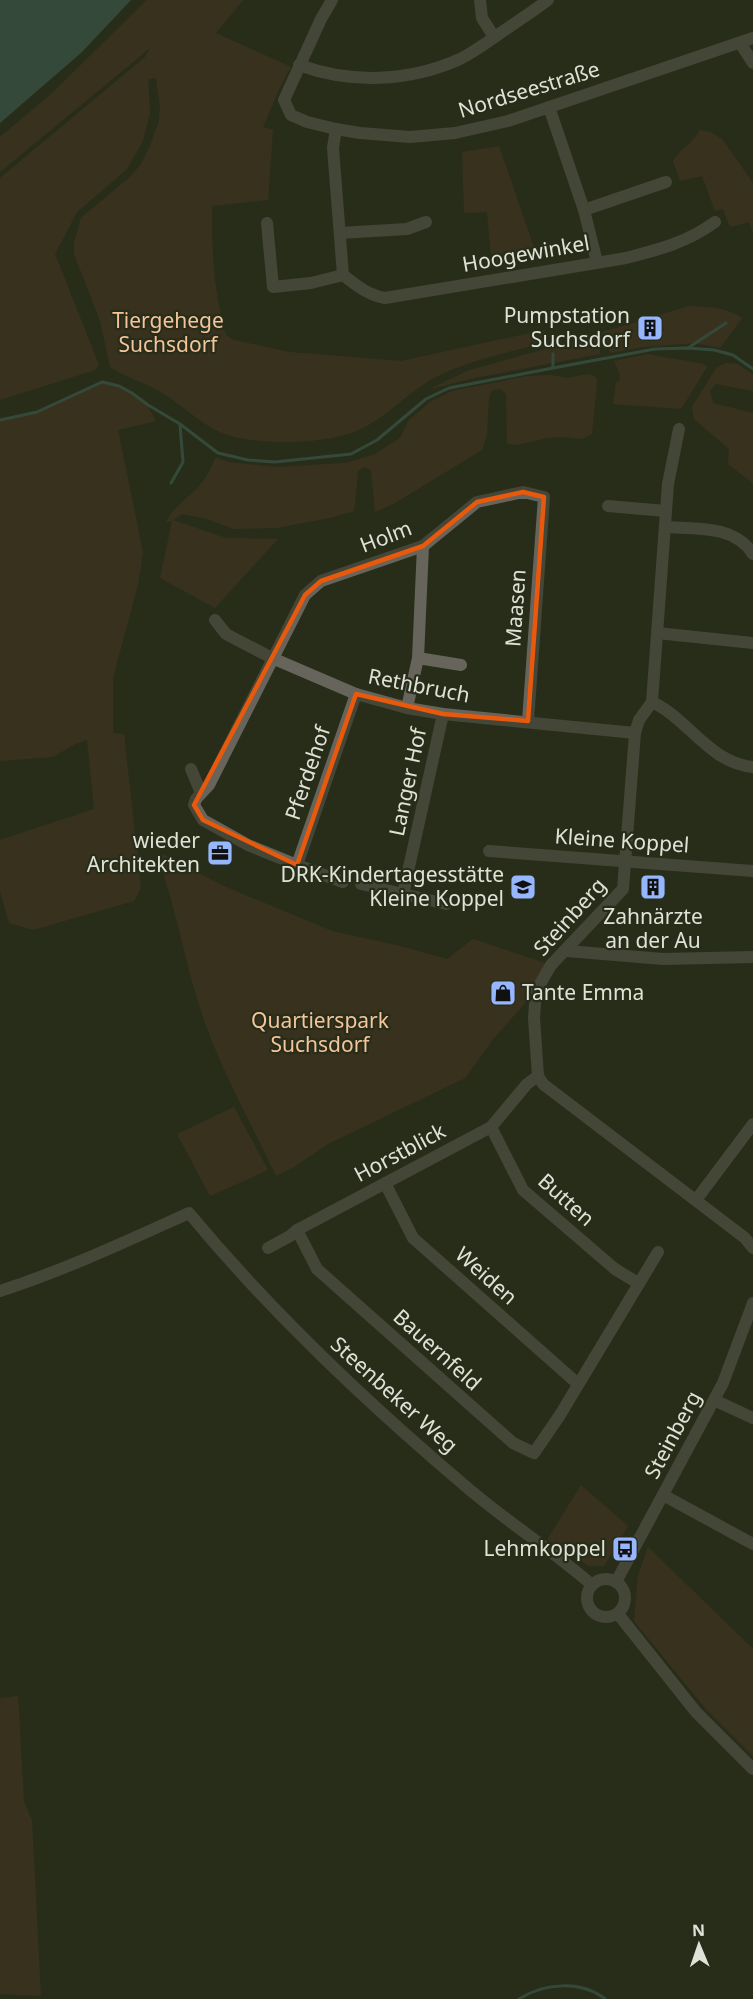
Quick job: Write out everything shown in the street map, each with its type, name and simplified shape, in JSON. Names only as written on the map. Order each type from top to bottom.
[{"type":"street","points":[[332,0],[299,65],[318,72],[349,77],[389,78],[435,68],[461,58],[548,0]]},
{"type":"street","points":[[480,0],[482,18],[494,38]]},
{"type":"street","name":"Nordseestraße","points":[[299,65],[284,100],[291,115],[307,122],[336,129],[410,137],[455,133],[508,121],[753,38]]},
{"type":"street","points":[[740,43],[753,63]]},
{"type":"street","points":[[549,107],[584,210],[597,262]]},
{"type":"street","points":[[267,223],[273,287],[311,283],[343,275],[333,148],[336,129]]},
{"type":"street","points":[[584,210],[666,182]]},
{"type":"street","points":[[340,233],[408,229],[426,222]]},
{"type":"street","name":"Hoogewinkel","points":[[343,275],[361,290],[386,298],[657,250],[698,234],[715,222]]},
{"type":"street","name":"Steinberg","points":[[538,1076],[534,1018],[536,991],[551,965],[567,951],[623,890],[627,861],[634,733],[639,720],[652,702],[666,511],[679,429]]},
{"type":"street","name":"Holm","points":[[201,793],[209,785],[305,595],[321,581],[423,546],[477,502],[523,492],[544,497]]},
{"type":"street","name":"Maasen","points":[[528,721],[544,497]]},
{"type":"street","points":[[608,506],[666,511]]},
{"type":"street","points":[[665,527],[720,531],[743,541],[753,554]]},
{"type":"street","points":[[407,708],[418,658],[423,546]]},
{"type":"street","name":"Rethbruch","points":[[215,620],[226,634],[272,658],[356,694],[407,708],[443,714],[634,733]]},
{"type":"street","points":[[657,633],[753,643]]},
{"type":"street","points":[[418,658],[461,665]]},
{"type":"street","name":"Pferdehof","points":[[297,865],[356,694]]},
{"type":"street","points":[[652,702],[665,709],[724,759],[753,767]]},
{"type":"street","name":"Langer Hof","points":[[403,894],[443,714]]},
{"type":"street","points":[[191,769],[201,793],[194,805],[203,820],[248,845],[343,882]]},
{"type":"street","name":"Kleine Koppel","points":[[489,851],[753,870]]},
{"type":"street","points":[[361,884],[446,904]]},
{"type":"street","points":[[567,951],[663,959],[753,957]]},
{"type":"street","points":[[538,1076],[543,1084],[745,1238],[753,1248]]},
{"type":"street","name":"Horstblick","points":[[268,1248],[297,1230],[491,1126],[527,1084],[538,1076]]},
{"type":"street","points":[[696,1200],[753,1124]]},
{"type":"street","name":"Butten","points":[[491,1126],[523,1190],[615,1269],[638,1283]]},
{"type":"street","name":"Weiden","points":[[385,1183],[412,1238],[578,1384]]},
{"type":"street","name":"Steenbeker Weg","points":[[0,1291],[134,1239],[189,1214],[230,1263],[309,1345],[400,1430],[465,1486],[592,1585]]},
{"type":"street","name":"Bauernfeld","points":[[297,1230],[317,1269],[513,1443],[534,1453],[578,1384]]},
{"type":"street","points":[[578,1384],[658,1252]]},
{"type":"street","name":"Steinberg","points":[[616,1582],[723,1383],[753,1303]]},
{"type":"street","points":[[714,1400],[753,1418]]},
{"type":"street","points":[[663,1495],[753,1544]]},
{"type":"street","points":[[607,1579],[616,1582],[624,1590],[626,1599],[623,1608],[618,1614],[607,1618],[593,1613],[587,1602],[587,1593],[592,1585],[607,1579]]},
{"type":"street","points":[[618,1614],[696,1712],[753,1769]]},
{"type":"highlighted area","points":[[523,492],[544,497],[528,721],[443,714],[356,694],[297,865],[203,820],[194,805],[305,595],[321,581],[423,546],[477,502]]},
{"type":"green space","name":"Tiergehege Suchsdorf","points":[[147,0],[243,0],[216,33],[291,67],[263,127],[273,130],[268,200],[212,206],[214,271],[226,335],[234,340],[289,352],[401,361],[544,330],[547,342],[478,360],[451,370],[428,381],[373,423],[349,434],[312,441],[272,442],[235,437],[220,432],[159,391],[110,367],[100,321],[74,254],[74,243],[81,218],[131,176],[141,164],[159,121],[160,107],[156,78],[148,79],[150,112],[143,141],[135,155],[126,170],[77,212],[55,254],[99,365],[95,370],[0,400],[0,178],[145,57],[150,48],[0,172],[0,137],[51,94]]},
{"type":"green space","points":[[700,130],[710,132],[722,139],[753,183],[753,232],[749,222],[730,227],[723,209],[715,211],[702,176],[680,181],[673,161]]},
{"type":"green space","points":[[499,146],[538,259],[492,267],[487,212],[464,213],[462,152]]},
{"type":"green space","points":[[688,306],[723,310],[742,318],[720,348],[696,343],[643,347],[610,353],[602,332],[640,321],[645,337],[664,331],[660,315]]},
{"type":"green space","points":[[594,335],[600,343],[600,354],[474,378],[430,389],[467,371]]},
{"type":"green space","points":[[648,354],[704,364],[707,367],[681,409],[613,404],[616,382],[619,382],[620,374],[614,361]]},
{"type":"green space","points":[[726,363],[737,364],[753,374],[753,391],[716,384],[710,391],[713,403],[753,413],[753,483],[728,464],[729,449],[694,419],[692,407],[716,368]]},
{"type":"green space","points":[[588,374],[596,377],[597,380],[592,434],[582,439],[547,438],[517,445],[507,444],[506,394],[501,389],[493,390],[489,396],[487,435],[482,450],[395,503],[375,512],[371,470],[364,467],[358,471],[354,511],[329,518],[276,528],[234,529],[207,519],[182,514],[173,520],[226,538],[278,539],[215,608],[160,578],[172,521],[166,522],[177,507],[202,483],[216,457],[228,462],[275,467],[346,463],[375,454],[400,438],[408,421],[430,402],[452,391],[527,376],[551,375],[567,378]]},
{"type":"green space","points":[[102,382],[135,394],[146,405],[156,421],[118,430],[143,552],[138,585],[113,677],[113,733],[124,734],[141,888],[134,901],[33,930],[9,923],[0,891],[0,840],[94,809],[87,740],[53,757],[0,761],[0,420],[37,412]]},
{"type":"green space","name":"Quartierspark Suchsdorf","points":[[162,854],[226,887],[332,931],[447,959],[473,939],[551,965],[536,991],[494,1038],[465,1078],[328,1144],[276,1176],[228,1078],[203,1017],[171,897],[158,858]]},
{"type":"green space","points":[[234,1107],[268,1170],[210,1196],[177,1134]]},
{"type":"green space","points":[[581,1485],[628,1526],[604,1566],[589,1566],[547,1540]]},
{"type":"green space","points":[[648,1547],[753,1649],[753,1756],[706,1709],[634,1621],[638,1575]]},
{"type":"green space","points":[[18,1696],[24,1802],[32,1820],[41,1996],[0,1994],[0,1698]]},
{"type":"water","points":[[0,0],[131,0],[82,52],[0,123]]},
{"type":"waterway","points":[[688,348],[726,323]]},
{"type":"waterway","points":[[0,420],[37,412],[102,382],[119,386],[132,393],[180,424],[218,453],[248,460],[275,462],[351,454],[377,440],[426,399],[449,388],[655,349],[714,350],[733,355],[753,369]]},
{"type":"waterway","points":[[553,354],[553,367]]},
{"type":"waterway","points":[[171,483],[183,462],[180,425]]},
{"type":"waterway","points":[[519,1999],[540,1990],[562,1986],[585,1989],[605,1999]]},
{"type":"place","name":"Pumpstation Suchsdorf","points":[[650,328]]},
{"type":"place","name":"wieder Architekten","points":[[220,853]]},
{"type":"place","name":"DRK-Kindertagesstätte Kleine Koppel","points":[[523,887]]},
{"type":"place","name":"Zahnärzte an der Au","points":[[653,887]]},
{"type":"place","name":"Tante Emma","points":[[503,993]]},
{"type":"place","name":"Lehmkoppel","points":[[625,1549]]}]
